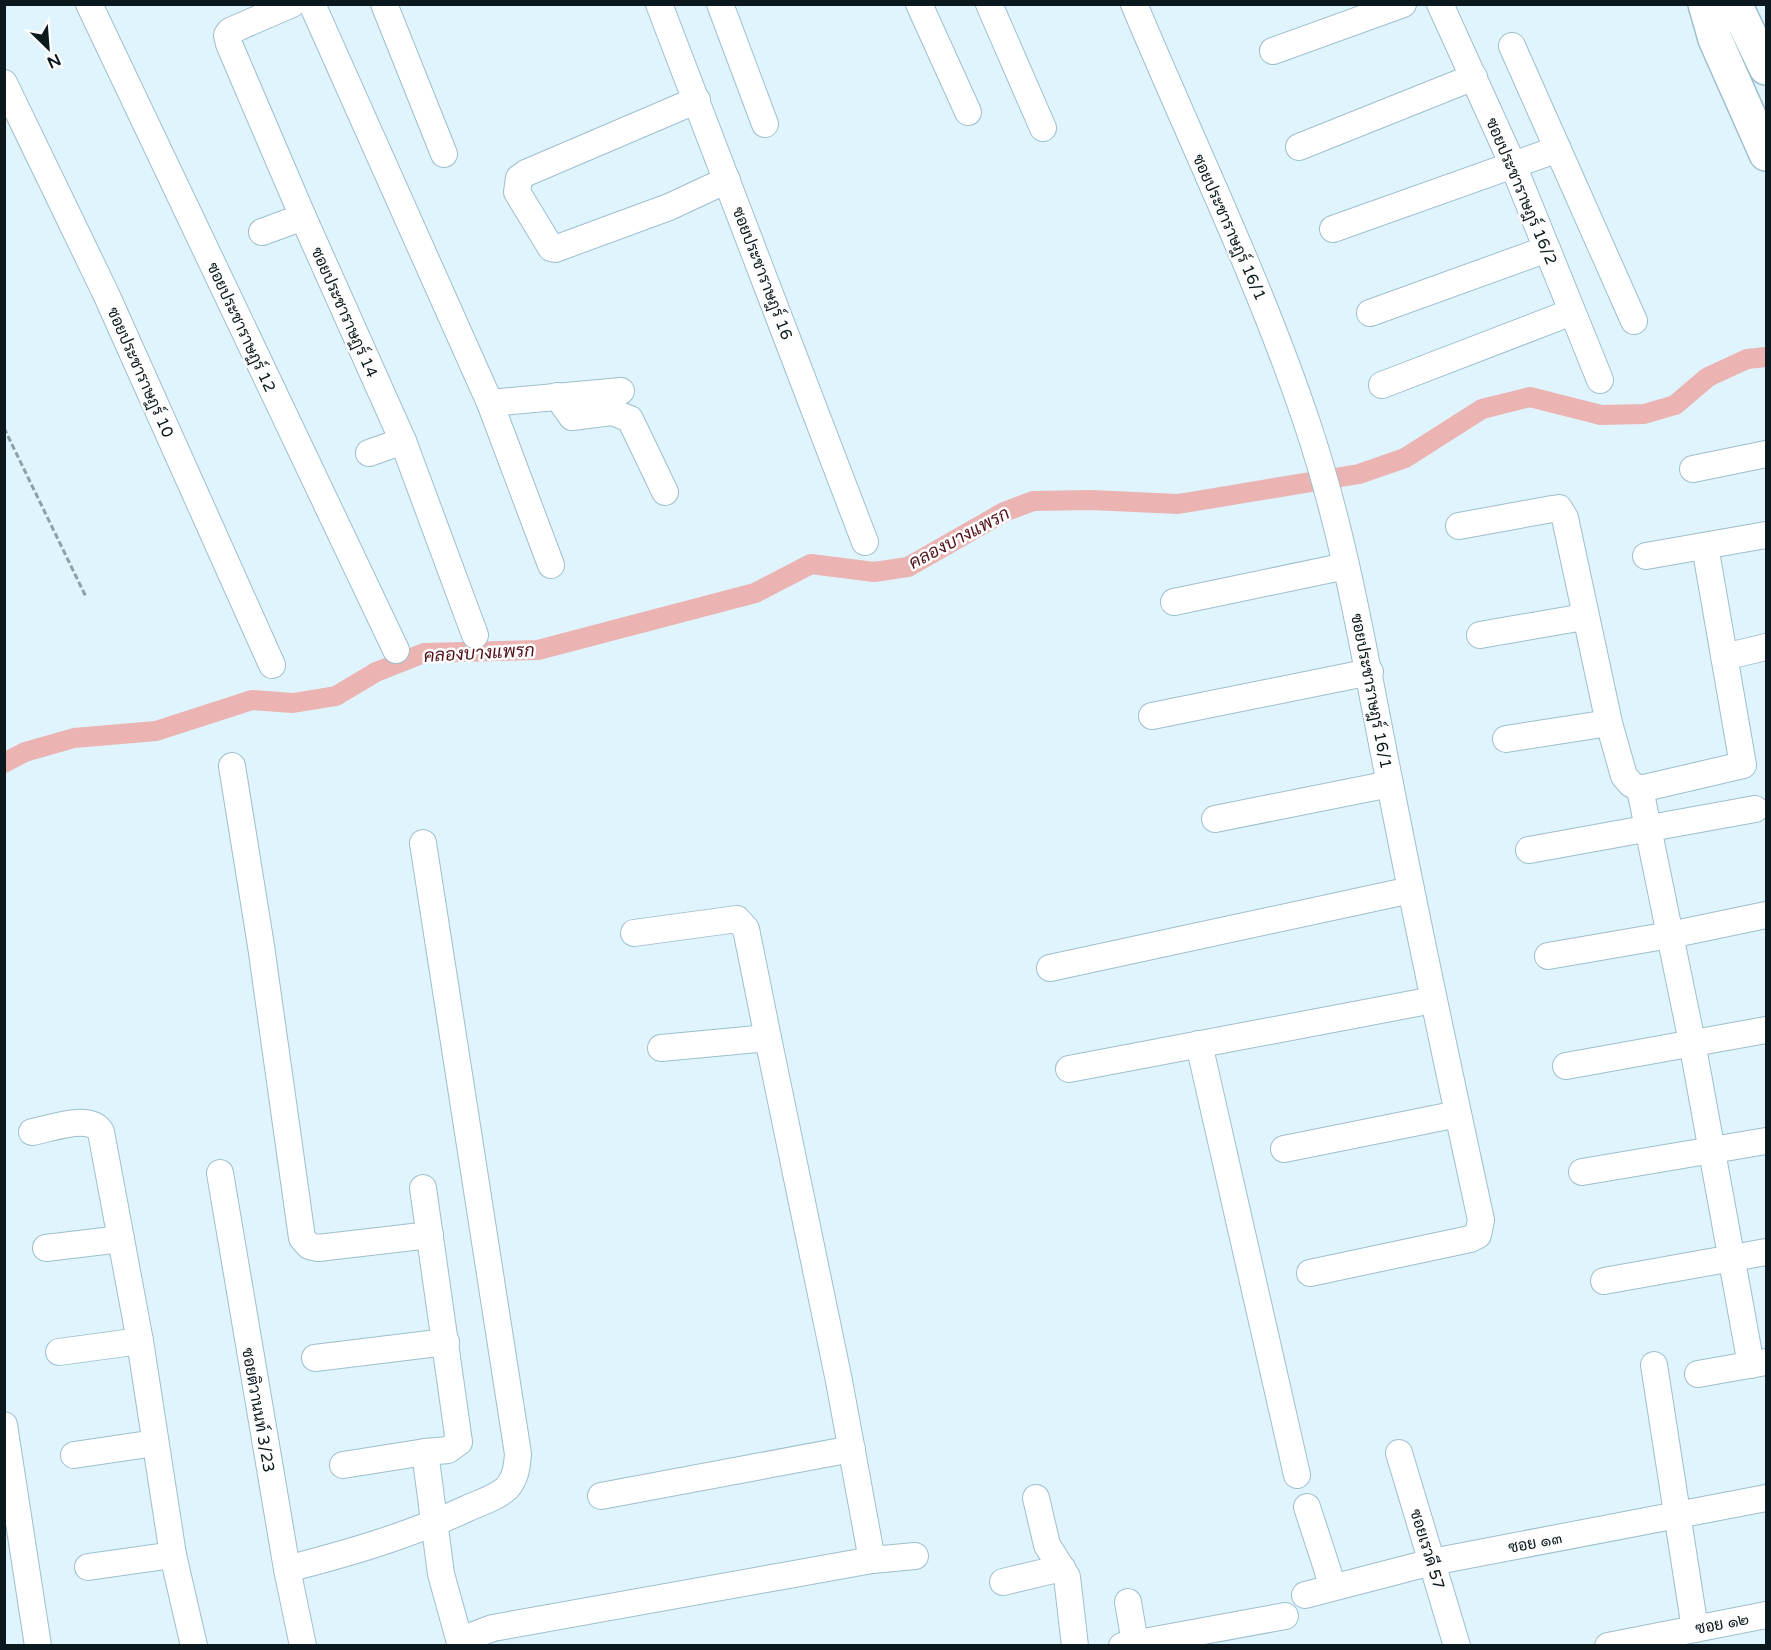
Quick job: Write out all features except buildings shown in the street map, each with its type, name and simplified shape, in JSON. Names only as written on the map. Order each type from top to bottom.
[{"type":"main road","points":[[1692,4],[1715,39]]},
{"type":"main road","points":[[1705,4],[1715,39],[1767,154]]},
{"type":"main road","points":[[1742,12],[1767,68]]},
{"type":"street","name":"ซอยประชาราษฏร์ 12","points":[[89,4],[396,650]]},
{"type":"street","name":"ซอยประชาราษฏร์ 14","points":[[292,4],[266,9],[227,35],[303,217],[403,441],[475,635]]},
{"type":"street","points":[[312,4],[490,403],[551,565]]},
{"type":"street","points":[[384,4],[444,154]]},
{"type":"street","name":"ซอยประชาราษฎร์ 16","points":[[659,4],[865,542]]},
{"type":"street","points":[[720,4],[765,124]]},
{"type":"street","points":[[919,4],[968,112]]},
{"type":"street","points":[[989,4],[1043,128]]},
{"type":"street","name":"ซอยประชาราษฎร์ 16/1","points":[[1134,4],[1273,325],[1335,516],[1370,672],[1433,1000],[1481,1220],[1478,1235],[1470,1239],[1310,1273]]},
{"type":"street","points":[[1273,51],[1402,4]]},
{"type":"street","name":"ซอยประชาราษฎร์ 16/2","points":[[1440,4],[1513,165],[1600,380]]},
{"type":"street","points":[[1512,46],[1634,321]]},
{"type":"street","points":[[1299,147],[1474,77]]},
{"type":"street","name":"ซอยประชาราษฏร์ 10","points":[[4,83],[105,294],[272,664]]},
{"type":"street","points":[[697,100],[526,173],[519,178],[517,192],[550,248],[555,249],[669,207],[727,180]]},
{"type":"street","points":[[1333,229],[1558,149]]},
{"type":"street","points":[[262,232],[303,217]]},
{"type":"street","points":[[1370,313],[1547,249]]},
{"type":"street","points":[[1382,385],[1572,312]]},
{"type":"street","points":[[490,403],[621,391]]},
{"type":"street","points":[[557,396],[572,417],[612,412],[630,419],[665,492]]},
{"type":"street","points":[[369,453],[403,441]]},
{"type":"street","points":[[1693,469],[1767,454]]},
{"type":"street","points":[[1458,526],[1558,508],[1565,518],[1584,617],[1609,723],[1624,776],[1630,784],[1640,789],[1755,763],[1724,657],[1705,546]]},
{"type":"street","points":[[1646,556],[1767,535]]},
{"type":"street","points":[[1174,602],[1346,566]]},
{"type":"street","points":[[1480,635],[1584,617]]},
{"type":"street","points":[[1724,657],[1767,647]]},
{"type":"street","points":[[1152,716],[1370,672]]},
{"type":"street","points":[[1506,739],[1609,723]]},
{"type":"street","points":[[232,766],[261,946],[302,1238],[309,1246],[318,1248],[430,1235]]},
{"type":"street","points":[[1215,819],[1390,784]]},
{"type":"street","points":[[1640,789],[1692,1042],[1731,1258],[1759,1363],[1698,1374]]},
{"type":"street","points":[[1529,850],[1755,809]]},
{"type":"street","points":[[287,1569],[362,1550],[433,1525],[507,1487],[516,1474],[518,1454],[423,843]]},
{"type":"street","points":[[1050,968],[1411,890]]},
{"type":"street","points":[[1548,956],[1670,935],[1767,915]]},
{"type":"street","points":[[634,933],[737,919],[743,922],[746,929],[852,1449],[872,1560]]},
{"type":"street","points":[[1069,1069],[1433,1000]]},
{"type":"street","points":[[1566,1066],[1767,1030]]},
{"type":"street","points":[[661,1048],[768,1038]]},
{"type":"street","points":[[1199,1044],[1297,1475]]},
{"type":"street","points":[[1284,1149],[1458,1114]]},
{"type":"street","points":[[32,1132],[88,1122],[98,1126],[105,1147],[140,1341],[173,1555],[190,1645]]},
{"type":"street","points":[[1582,1172],[1767,1141]]},
{"type":"street","name":"ซอยติวานนท์ 3/23","points":[[220,1173],[287,1569],[303,1646]]},
{"type":"street","points":[[343,1465],[448,1450],[459,1442],[423,1188]]},
{"type":"street","points":[[46,1248],[121,1239]]},
{"type":"street","points":[[1604,1281],[1767,1252]]},
{"type":"street","points":[[59,1352],[140,1341]]},
{"type":"street","points":[[315,1358],[446,1342]]},
{"type":"street","points":[[1654,1365],[1678,1515],[1704,1634]]},
{"type":"street","points":[[4,1425],[38,1646]]},
{"type":"street","points":[[74,1455],[155,1443]]},
{"type":"street","points":[[601,1496],[852,1449]]},
{"type":"street","points":[[425,1452],[433,1525],[445,1593],[463,1646],[474,1635],[493,1628],[802,1575],[872,1560],[915,1556]]},
{"type":"street","name":"ซอยเรวดี 57","points":[[1399,1453],[1457,1646]]},
{"type":"street","points":[[1036,1498],[1044,1536],[1068,1582],[1075,1646]]},
{"type":"street","name":"ซอย ๑๓","points":[[1305,1595],[1432,1562],[1767,1498]]},
{"type":"street","points":[[1307,1507],[1334,1587]]},
{"type":"street","points":[[88,1567],[173,1555]]},
{"type":"street","points":[[1003,1582],[1062,1568]]},
{"type":"street","points":[[1128,1602],[1128,1644],[1285,1616]]},
{"type":"street","name":"ซอย ๑๒","points":[[1608,1646],[1704,1634],[1767,1615]]},
{"type":"path","points":[[4,428],[86,597]]},
{"type":"waterway","name":"คลองบางแพรก","points":[[4,763],[25,752],[74,738],[156,731],[252,700],[293,703],[336,696],[376,672],[424,653],[538,650],[755,593],[811,564],[874,572],[908,567],[1004,512],[1033,501],[1091,500],[1178,504],[1359,474],[1405,458],[1482,409],[1530,397],[1601,415],[1644,414],[1675,405],[1708,377],[1747,359],[1766,357]]}]
